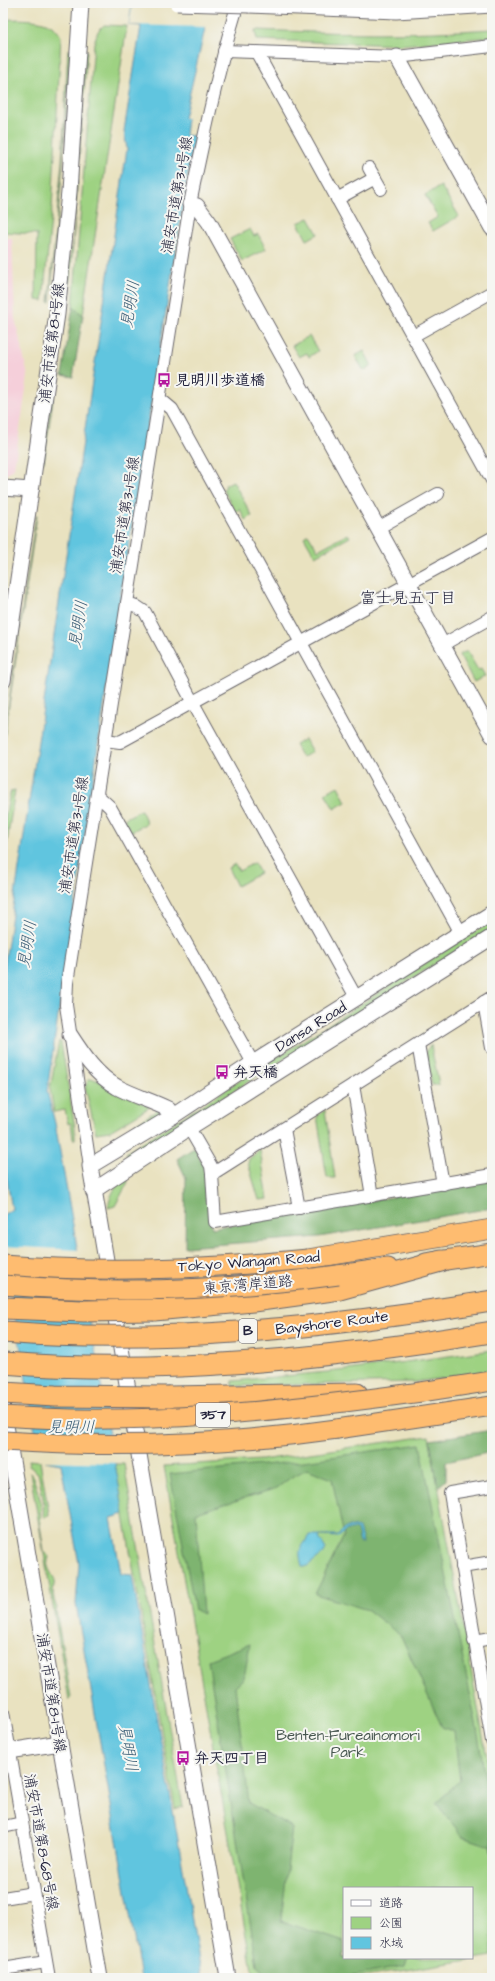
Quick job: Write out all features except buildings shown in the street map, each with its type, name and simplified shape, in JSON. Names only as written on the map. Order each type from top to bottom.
[{"type":"highway","name":"Tokyo Wangan Road","points":[[3,1265],[74,1269],[217,1267],[308,1259],[492,1229]]},
{"type":"highway","points":[[3,1308],[84,1311],[154,1310],[253,1301],[441,1261],[492,1253]]},
{"type":"highway","name":"東京湾岸道路","points":[[3,1285],[89,1290],[192,1289],[339,1282]]},
{"type":"highway","name":"Bayshore Route","points":[[3,1332],[104,1336],[229,1333],[346,1322],[492,1301]]},
{"type":"highway","name":"Bayshore Route","points":[[3,1363],[106,1368],[231,1364],[352,1353],[492,1332]]},
{"type":"highway","name":"357","points":[[3,1416],[113,1419],[172,1417],[297,1408],[492,1382]]},
{"type":"highway","points":[[3,1393],[55,1396],[169,1397],[421,1392]]},
{"type":"highway","name":"357","points":[[3,1441],[74,1444],[185,1443],[253,1439],[338,1429],[492,1406]]},
{"type":"street","name":"浦安市道第8-1号線","points":[[3,681],[52,352],[65,234],[81,3]]},
{"type":"street","points":[[177,3],[244,4],[396,11],[492,5]]},
{"type":"street","name":"浦安市道第3-1号線","points":[[90,1166],[66,1006],[67,983],[190,204],[205,128],[224,52],[244,4]]},
{"type":"street","points":[[224,52],[397,57],[492,46]]},
{"type":"street","points":[[257,53],[492,480]]},
{"type":"street","points":[[397,57],[492,228]]},
{"type":"street","points":[[338,199],[372,173],[381,189]]},
{"type":"street","points":[[190,204],[197,206],[209,222],[492,735]]},
{"type":"street","points":[[413,336],[492,292]]},
{"type":"street","points":[[160,399],[172,409],[461,933]]},
{"type":"street","points":[[3,488],[31,490]]},
{"type":"street","points":[[378,528],[438,494]]},
{"type":"street","points":[[105,740],[120,742],[192,701],[492,538]]},
{"type":"street","points":[[126,603],[136,606],[145,612],[192,701],[356,999]]},
{"type":"street","points":[[442,645],[492,617]]},
{"type":"street","points":[[96,795],[110,807],[253,1063]]},
{"type":"street","name":"Dansa Road","points":[[90,1166],[173,1116],[253,1063],[492,913]]},
{"type":"street","name":"Dansa Road","points":[[93,1191],[189,1128],[492,937]]},
{"type":"street","points":[[212,1174],[488,999],[492,1048]]},
{"type":"street","points":[[70,1035],[88,1063],[107,1080],[117,1087],[168,1110],[173,1116]]},
{"type":"street","points":[[418,1044],[443,1184]]},
{"type":"street","points":[[353,1085],[372,1196]]},
{"type":"street","points":[[189,1128],[212,1166],[215,1222],[492,1176]]},
{"type":"street","points":[[284,1129],[299,1208]]},
{"type":"street","points":[[90,1166],[93,1191],[228,1978]]},
{"type":"street","name":"浦安市道第8-1号線","points":[[3,1408],[100,1978]]},
{"type":"street","points":[[492,1486],[450,1493],[474,1641],[490,1711],[492,1741]]},
{"type":"street","points":[[462,1568],[492,1562]]},
{"type":"street","points":[[474,1641],[492,1638]]},
{"type":"street","name":"浦安市道第8-68号線","points":[[3,1712],[6,1752],[22,1823],[48,1978]]},
{"type":"street","points":[[6,1752],[60,1743]]},
{"type":"street","points":[[3,1827],[22,1823]]},
{"type":"street","points":[[3,1898],[34,1893]]},
{"type":"street","points":[[3,1969],[46,1962]]},
{"type":"shaded area","points":[[3,238],[12,238],[15,318],[28,376],[14,468],[5,475],[3,475]]},
{"type":"green space","points":[[3,19],[36,20],[44,22],[57,30],[61,37],[52,209],[43,301],[36,300],[37,234],[3,232]]},
{"type":"green space","points":[[104,25],[127,26],[83,315],[73,307],[94,43],[98,31]]},
{"type":"green space","points":[[492,29],[492,37],[401,45],[257,40],[255,30],[374,33]]},
{"type":"green space","points":[[85,49],[87,51],[71,271],[43,462],[74,227]]},
{"type":"green space","points":[[68,50],[70,50],[63,162],[49,302],[62,162]]},
{"type":"green space","points":[[441,186],[459,216],[433,231],[428,223],[438,217],[425,195]]},
{"type":"green space","points":[[309,218],[318,234],[307,240],[298,223]]},
{"type":"green space","points":[[250,229],[254,236],[258,234],[266,249],[242,261],[230,239]]},
{"type":"green space","points":[[73,307],[83,315],[73,377],[62,375]]},
{"type":"green space","points":[[309,336],[318,351],[309,357],[307,353],[299,357],[292,346]]},
{"type":"green space","points":[[364,351],[372,366],[364,371],[355,356]]},
{"type":"green space","points":[[233,481],[252,516],[245,520],[240,509],[235,512],[223,489],[226,487],[225,485]]},
{"type":"green space","points":[[37,515],[3,746],[3,741]]},
{"type":"green space","points":[[308,534],[318,550],[348,534],[350,537],[315,556],[304,537]]},
{"type":"green space","points":[[467,651],[478,670],[481,669],[485,676],[474,682],[459,655]]},
{"type":"green space","points":[[305,739],[312,752],[302,758],[295,745]]},
{"type":"green space","points":[[338,786],[346,802],[334,809],[325,793]]},
{"type":"green space","points":[[15,790],[3,868],[3,839],[6,810],[11,791]]},
{"type":"green space","points":[[141,810],[147,823],[131,832],[124,819]]},
{"type":"green space","points":[[254,863],[260,873],[237,886],[228,868],[235,864],[239,871]]},
{"type":"green space","points":[[492,921],[492,928],[129,1157],[126,1153]]},
{"type":"green space","points":[[59,1041],[61,1042],[75,1128],[75,1139],[73,1139],[71,1123],[68,1124],[65,1110],[54,1112],[50,1089]]},
{"type":"green space","points":[[431,1045],[439,1085],[432,1085],[426,1051]]},
{"type":"green space","points":[[89,1079],[97,1080],[150,1107],[110,1131],[96,1133],[85,1087]]},
{"type":"green space","points":[[159,1109],[160,1114],[118,1140],[115,1137]]},
{"type":"green space","points":[[325,1110],[335,1178],[327,1178],[317,1116]]},
{"type":"green space","points":[[195,1147],[207,1175],[212,1228],[492,1180],[492,1208],[319,1237],[185,1247],[186,1178],[177,1159]]},
{"type":"green space","points":[[260,1150],[268,1199],[259,1200],[248,1163],[249,1159]]},
{"type":"green space","points":[[126,1178],[128,1182],[115,1206],[108,1208],[114,1191]]},
{"type":"green space","points":[[492,1350],[492,1372],[414,1382],[232,1386],[233,1381],[348,1370]]},
{"type":"green space","points":[[492,1430],[492,1452],[446,1462],[446,1480],[438,1487],[430,1440]]},
{"type":"green space","name":"Benten-Fureainomori Park","points":[[429,1436],[492,1786],[492,1956],[358,1978],[263,1978],[252,1970],[164,1466],[261,1460]]},
{"type":"green space","points":[[420,1444],[477,1729],[492,1820],[492,1858],[490,1846],[463,1837],[436,1803],[460,1781],[454,1732],[442,1727],[401,1636],[368,1610],[315,1594],[344,1536],[332,1479],[307,1469],[290,1478],[277,1488],[196,1513],[203,1614],[195,1610],[170,1474],[304,1461]]},
{"type":"green space","points":[[28,1460],[40,1461],[49,1514],[47,1517],[43,1517],[44,1503],[38,1473],[29,1466]]},
{"type":"green space","points":[[115,1464],[124,1464],[183,1807],[175,1809]]},
{"type":"green space","points":[[30,1472],[41,1502],[40,1525],[44,1551],[49,1557],[48,1567],[55,1580],[53,1595],[57,1608],[56,1611],[71,1697],[69,1700]]},
{"type":"green space","points":[[250,1644],[244,1678],[235,1686],[249,1803],[292,1828],[281,1921],[343,1942],[343,1959],[408,1959],[405,1966],[344,1978],[269,1978],[257,1965],[208,1660]]},
{"type":"water","name":"見明川","points":[[132,3],[211,3],[184,118],[187,119],[185,135],[194,136],[117,617],[47,1091],[55,1123],[124,1514],[111,1518],[121,1574],[132,1575],[202,1978],[141,1978],[76,1604],[79,1564],[61,1464],[40,1460],[3,1247],[3,1215],[12,1209],[3,1157],[3,975],[127,149],[124,131],[141,26],[129,25]]},
{"type":"water","points":[[350,1526],[359,1528],[363,1543],[360,1543],[357,1530],[354,1529],[347,1530],[339,1537],[321,1536],[319,1538],[326,1549],[323,1554],[306,1567],[302,1566],[300,1552],[309,1535],[338,1535]]},
{"type":"pier","points":[[133,3],[213,3],[207,27],[129,25]]},
{"type":"pier","points":[[3,1246],[79,1250],[84,1279],[45,1277],[3,1259]]},
{"type":"pier","points":[[33,1433],[111,1434],[117,1463],[38,1461]]},
{"type":"place","name":"見明川歩道橋","points":[[164,380]]},
{"type":"place","name":"弁天橋","points":[[222,1072]]},
{"type":"place","name":"弁天四丁目","points":[[183,1758]]},
{"type":"district","name":"富士見五丁目","points":[[408,598]]}]
